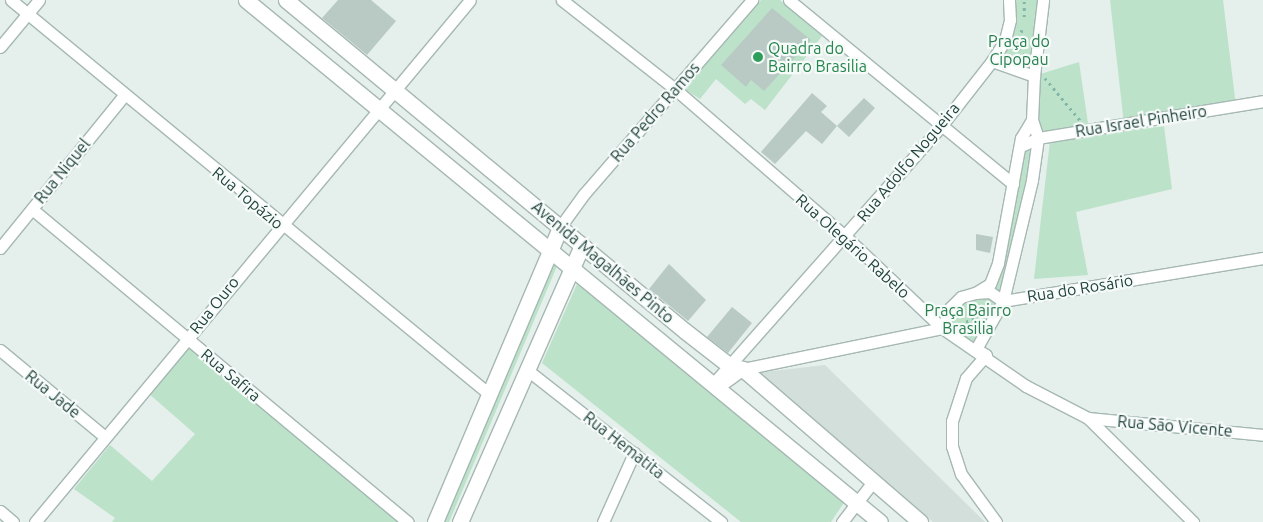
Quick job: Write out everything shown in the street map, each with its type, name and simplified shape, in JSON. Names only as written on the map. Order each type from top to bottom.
[{"type":"main road","name":"Avenida Magalhães Pinto","points":[[246,0],[880,522]]},
{"type":"main road","name":"Avenida Magalhães Pinto","points":[[286,0],[560,227],[736,367],[920,522]]},
{"type":"main road","points":[[445,164],[462,145]]},
{"type":"main road","points":[[435,522],[488,393],[560,227]]},
{"type":"main road","points":[[460,522],[570,266],[582,244]]},
{"type":"street","name":"Rua Topázio","points":[[11,0],[280,224],[488,393]]},
{"type":"street","points":[[0,47],[38,0]]},
{"type":"street","name":"Rua Ouro","points":[[35,522],[280,224],[470,0]]},
{"type":"street","name":"Rua Olegário Rabelo","points":[[562,0],[675,89],[845,236],[942,328],[986,355],[1026,386],[1088,418],[1194,522]]},
{"type":"street","name":"Rua Pedro Ramos","points":[[560,227],[752,0]]},
{"type":"street","points":[[790,0],[1013,184]]},
{"type":"street","name":"Rua Adolfo Nogueira","points":[[736,367],[845,236],[941,126],[992,61],[1006,40],[1010,20],[1009,0]]},
{"type":"street","points":[[996,522],[962,474],[952,446],[952,421],[958,397],[966,378],[986,355],[976,349],[1003,295],[1026,210],[1038,138],[1032,120],[1043,0]]},
{"type":"street","points":[[992,61],[1035,75]]},
{"type":"street","name":"Rua Niquel","points":[[0,248],[125,94]]},
{"type":"street","name":"Rua Israel Pinheiro","points":[[1021,146],[1038,138],[1263,102]]},
{"type":"street","points":[[975,297],[990,284],[993,277],[1021,146],[1020,138],[1032,120]]},
{"type":"street","name":"Rua Safira","points":[[32,209],[408,522]]},
{"type":"street","name":"Rua do Rosário","points":[[1003,295],[1263,258]]},
{"type":"street","points":[[715,386],[736,367],[942,328],[950,308],[961,297],[975,297],[990,292],[1003,295]]},
{"type":"street","name":"Rua Jade","points":[[0,350],[106,437]]},
{"type":"street","name":"Rua Hematita","points":[[526,369],[721,522]]},
{"type":"street","name":"Rua São Vicente","points":[[1088,418],[1263,435]]},
{"type":"street","points":[[603,522],[634,453]]},
{"type":"street","points":[[842,522],[872,483]]},
{"type":"street","points":[[0,511],[13,522]]},
{"type":"path","points":[[1024,15],[1030,16]]},
{"type":"path","points":[[1021,33],[1027,36]]},
{"type":"path","points":[[1035,75],[1051,82],[1089,130]]},
{"type":"path","points":[[966,322],[976,316],[975,297]]},
{"type":"shaded area","points":[[825,365],[985,522],[933,522],[756,373]]},
{"type":"green space","name":"Quadra do Bairro Brasilia","points":[[761,0],[780,0],[822,36],[765,110],[751,99],[745,104],[716,79],[700,99],[683,88]]},
{"type":"green space","name":"Praça do Cipopau","points":[[1009,0],[1042,0],[1034,76],[1079,62],[1089,130],[1038,138],[1033,76],[992,61],[1006,37]]},
{"type":"green space","points":[[1110,0],[1223,0],[1236,106],[1124,124]]},
{"type":"green space","points":[[1164,126],[1172,189],[1076,212],[1088,275],[1034,279],[1050,141]]},
{"type":"green space","points":[[1035,142],[1028,184],[1000,297],[992,290],[1023,147]]},
{"type":"green space","points":[[550,261],[557,266],[449,522],[438,522]]},
{"type":"green space","points":[[581,275],[845,501],[831,522],[741,522],[542,363]]},
{"type":"green space","name":"Praça Bairro Brasilia","points":[[975,293],[1003,301],[976,349],[942,328],[950,308]]},
{"type":"green space","points":[[186,345],[401,522],[112,522],[115,518],[74,489],[110,445],[152,481],[195,434],[147,392]]},
{"type":"building","points":[[338,0],[371,0],[396,21],[367,55],[322,18]]},
{"type":"building","points":[[772,8],[811,40],[764,91],[751,80],[746,87],[721,65]]},
{"type":"building","points":[[812,93],[827,106],[821,112],[837,126],[822,144],[806,131],[775,164],[761,152]]},
{"type":"building","points":[[864,98],[875,108],[849,137],[837,126]]},
{"type":"building","points":[[976,234],[993,237],[990,253],[976,250]]},
{"type":"building","points":[[669,264],[706,300],[688,321],[649,289]]},
{"type":"building","points":[[732,307],[752,323],[728,353],[707,337]]},
{"type":"place","name":"Quadra do Bairro Brasilia","points":[[758,57]]}]
